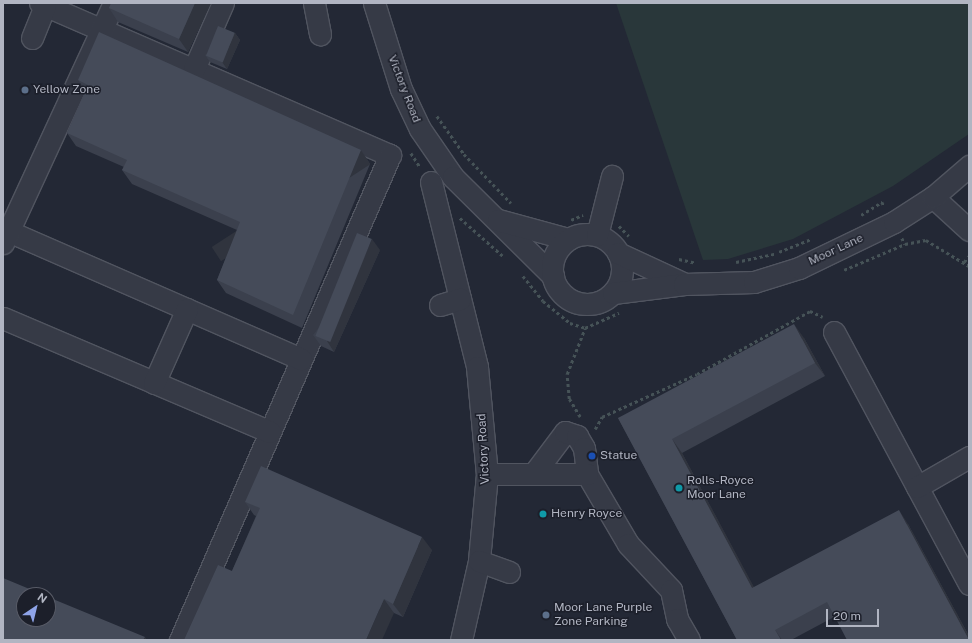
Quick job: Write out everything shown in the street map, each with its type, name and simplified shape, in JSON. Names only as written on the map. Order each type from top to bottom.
[{"type":"street","points":[[114,3],[6,237],[187,309],[301,359]]},
{"type":"street","points":[[194,69],[223,3]]},
{"type":"street","points":[[314,3],[320,34]]},
{"type":"street","name":"Victory Road","points":[[374,3],[401,89],[420,129],[453,177],[498,220],[552,276]]},
{"type":"street","points":[[32,38],[43,4],[390,155],[180,640]]},
{"type":"street","name":"Moor Lane","points":[[613,293],[684,284],[754,282],[799,268],[884,228],[933,197],[969,166]]},
{"type":"street","points":[[597,235],[612,176]]},
{"type":"street","name":"Victory Road","points":[[431,182],[454,265],[457,290],[477,367],[487,474],[479,561],[461,640]]},
{"type":"street","points":[[933,197],[969,230]]},
{"type":"street","name":"Victory Road","points":[[498,220],[568,239]]},
{"type":"street","points":[[582,234],[597,235],[618,252],[622,274],[613,293],[597,303],[578,303],[561,293],[552,276],[555,255],[568,239],[582,234]]},
{"type":"street","name":"Moor Lane","points":[[618,252],[684,284]]},
{"type":"street","points":[[440,305],[457,290]]},
{"type":"street","points":[[154,383],[187,309]]},
{"type":"street","points":[[3,318],[270,432]]},
{"type":"street","points":[[834,332],[969,584]]},
{"type":"street","points":[[535,472],[565,432],[578,436],[584,448],[587,474],[628,544],[671,590],[677,619],[689,640]]},
{"type":"street","points":[[917,487],[969,457]]},
{"type":"street","points":[[487,474],[535,472],[587,474]]},
{"type":"street","points":[[479,561],[509,572]]},
{"type":"path","points":[[964,262],[969,256]]},
{"type":"path","points":[[584,448],[602,417],[697,374],[810,312],[823,317],[834,332]]},
{"type":"path","points":[[583,423],[569,398],[567,374],[585,328]]},
{"type":"shaded area","points":[[616,3],[969,3],[969,134],[893,186],[793,239],[728,259],[703,260]]},
{"type":"building","points":[[111,3],[195,3],[179,39],[109,8]]},
{"type":"building","points":[[218,26],[235,33],[223,62],[206,56]]},
{"type":"building","points":[[99,32],[361,150],[293,315],[217,280],[240,222],[122,170],[127,160],[67,133],[88,85],[78,80]]},
{"type":"building","points":[[357,233],[372,239],[330,342],[315,336]]},
{"type":"building","name":"Rolls-Royce Moor Lane","points":[[794,324],[815,363],[672,439],[752,588],[899,510],[969,640],[847,640],[827,602],[775,630],[781,640],[737,640],[618,418]]},
{"type":"building","points":[[261,466],[422,537],[393,604],[384,599],[366,640],[184,640],[218,565],[232,571],[260,508],[245,502]]},
{"type":"building","points":[[3,578],[25,587],[16,587],[16,627],[56,627],[56,600],[145,637],[143,640],[3,639]]},
{"type":"place","name":"Yellow Zone","points":[[25,90]]},
{"type":"place","name":"Statue","points":[[592,456]]},
{"type":"place","name":"Rolls-Royce Moor Lane","points":[[679,488]]},
{"type":"place","name":"Henry Royce","points":[[543,514]]},
{"type":"place","name":"Moor Lane Purple Zone Parking","points":[[546,615]]}]
